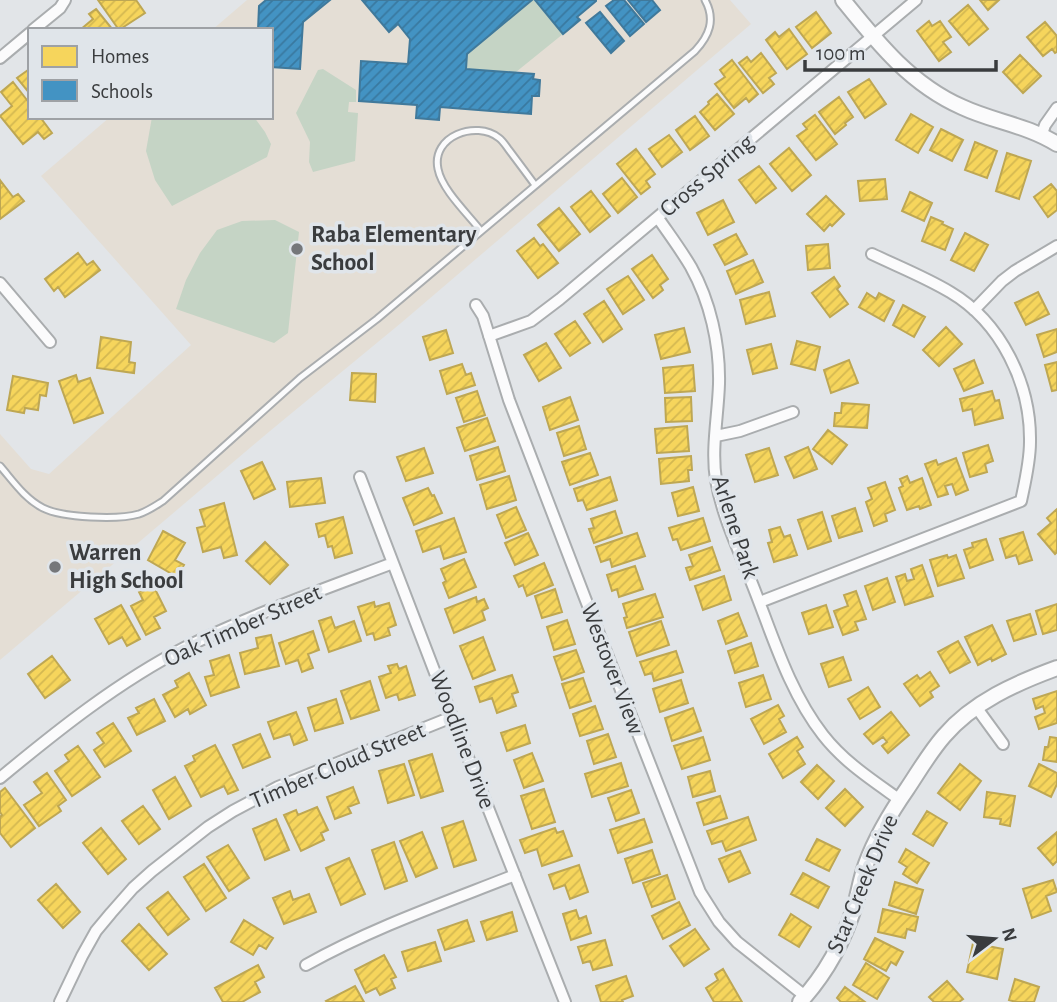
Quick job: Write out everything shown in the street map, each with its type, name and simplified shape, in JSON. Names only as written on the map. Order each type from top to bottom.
[{"type":"street","points":[[36,28],[60,8],[65,0]]},
{"type":"street","points":[[843,0],[872,36],[919,83],[961,107],[1024,127],[1057,144]]},
{"type":"street","name":"Cross Spring","points":[[489,336],[531,321],[658,218],[916,0]]},
{"type":"street","points":[[0,58],[28,34]]},
{"type":"street","points":[[1042,134],[1057,108]]},
{"type":"street","name":"Arlene Park","points":[[658,218],[690,266],[701,288],[712,322],[719,368],[715,470],[720,499],[797,695],[816,726],[839,754],[900,800]]},
{"type":"street","points":[[974,310],[1009,276],[1057,246]]},
{"type":"street","points":[[760,602],[1021,501],[1030,443],[1027,407],[1023,389],[1000,340],[974,310],[949,291],[872,254]]},
{"type":"street","points":[[0,283],[50,341]]},
{"type":"street","name":"Westover View","points":[[477,305],[483,316],[509,400],[594,624],[700,892],[719,922],[737,942],[803,999]]},
{"type":"street","points":[[716,436],[740,431],[793,412]]},
{"type":"street","name":"Woodline Drive","points":[[360,477],[565,1002]]},
{"type":"street","name":"Oak Timber Street","points":[[0,778],[58,730],[161,661],[263,613],[393,563]]},
{"type":"street","name":"Star Creek Drive","points":[[803,999],[822,975],[836,948],[880,832],[944,736],[976,707],[1002,691],[1057,668]]},
{"type":"street","points":[[976,707],[1003,744]]},
{"type":"street","name":"Timber Cloud Street","points":[[61,1002],[96,931],[111,913],[142,879],[208,827],[278,787],[452,718]]},
{"type":"street","points":[[306,965],[382,927],[515,875]]},
{"type":"lane","points":[[0,466],[24,495],[44,509],[68,515],[105,518],[152,509],[300,378],[377,319],[695,51],[705,40],[709,30],[711,19],[705,0]]},
{"type":"lane","points":[[481,231],[444,184],[438,168],[438,152],[447,141],[470,130],[485,131],[500,138],[535,185]]},
{"type":"shaded area","name":"Raba Elementary School","points":[[247,0],[730,0],[751,24],[0,660],[0,434],[31,469],[49,474],[191,345],[41,176],[108,119],[273,119],[273,28],[214,28]]},
{"type":"green space","points":[[535,0],[563,34],[516,72],[466,69],[467,54]]},
{"type":"green space","points":[[323,69],[356,90],[356,102],[349,102],[348,112],[358,113],[355,161],[313,172],[309,162],[310,142],[296,113],[318,70]]},
{"type":"green space","points":[[152,119],[255,119],[271,144],[267,157],[172,206],[155,180],[146,151]]},
{"type":"green space","points":[[275,220],[299,232],[288,333],[274,343],[176,309],[186,280],[200,253],[217,230],[242,221]]},
{"type":"building: Homes","points":[[98,0],[136,0],[145,13],[122,28],[118,28]]},
{"type":"building: Homes","points":[[980,0],[999,0],[988,10]]},
{"type":"building: Homes","points":[[968,5],[988,29],[969,45],[949,21]]},
{"type":"building: Homes","points":[[96,9],[111,28],[82,28],[93,19],[89,14]]},
{"type":"building: Homes","points":[[816,12],[831,33],[812,48],[796,27]]},
{"type":"building: Homes","points":[[929,21],[932,26],[940,21],[951,37],[943,42],[951,52],[939,61],[917,31]]},
{"type":"building: Homes","points":[[1045,22],[1057,36],[1057,52],[1052,49],[1043,56],[1027,37]]},
{"type":"building: Homes","points":[[789,29],[807,54],[787,69],[766,40],[775,32],[779,37]]},
{"type":"building: Homes","points":[[761,53],[776,73],[769,78],[774,84],[763,93],[739,63],[747,57],[751,62]]},
{"type":"building: Homes","points":[[1020,55],[1041,76],[1023,93],[1003,72]]},
{"type":"building: Homes","points":[[732,60],[758,94],[749,102],[746,98],[734,108],[715,84],[725,77],[720,70]]},
{"type":"building: Homes","points":[[28,70],[28,92],[17,78]]},
{"type":"building: Homes","points":[[869,79],[886,104],[865,118],[848,92]]},
{"type":"building: Homes","points":[[13,82],[28,101],[28,119],[42,119],[52,133],[44,139],[38,132],[23,144],[0,116],[12,106],[1,92]]},
{"type":"building: Homes","points":[[717,94],[734,114],[715,130],[700,112]]},
{"type":"building: Homes","points":[[839,97],[853,117],[835,134],[819,112]]},
{"type":"building: Homes","points":[[911,114],[933,127],[918,153],[896,140]]},
{"type":"building: Homes","points":[[815,115],[837,144],[816,160],[797,136],[807,129],[803,124]]},
{"type":"building: Homes","points":[[695,116],[709,136],[690,150],[676,130]]},
{"type":"building: Homes","points":[[941,129],[963,140],[952,161],[930,150]]},
{"type":"building: Homes","points":[[669,135],[682,152],[662,167],[649,149]]},
{"type":"building: Homes","points":[[975,142],[997,151],[987,178],[965,170]]},
{"type":"building: Homes","points":[[789,148],[811,175],[792,191],[770,164]]},
{"type":"building: Homes","points":[[636,149],[655,174],[646,181],[650,187],[641,194],[617,164]]},
{"type":"building: Homes","points":[[1007,153],[1031,161],[1019,199],[996,191]]},
{"type":"building: Homes","points":[[759,166],[776,188],[756,203],[739,180]]},
{"type":"building: Homes","points":[[622,178],[637,197],[618,213],[603,194]]},
{"type":"building: Homes","points":[[885,179],[887,199],[860,201],[858,181]]},
{"type":"building: Homes","points":[[0,180],[13,197],[18,194],[24,201],[0,219]]},
{"type":"building: Homes","points":[[1051,184],[1057,191],[1057,210],[1048,217],[1034,197]]},
{"type":"building: Homes","points":[[591,191],[610,216],[590,232],[571,207]]},
{"type":"building: Homes","points":[[910,192],[932,203],[924,221],[902,211]]},
{"type":"building: Homes","points":[[826,196],[844,214],[824,231],[807,214]]},
{"type":"building: Homes","points":[[723,200],[734,222],[708,235],[697,213]]},
{"type":"building: Homes","points":[[559,208],[580,234],[559,251],[538,225]]},
{"type":"building: Homes","points":[[931,217],[953,229],[945,250],[922,241]]},
{"type":"building: Homes","points":[[965,233],[988,245],[974,271],[951,260]]},
{"type":"building: Homes","points":[[736,234],[747,254],[725,265],[714,245]]},
{"type":"building: Homes","points":[[534,238],[540,246],[543,244],[558,263],[538,278],[517,251]]},
{"type":"building: Homes","points":[[828,244],[830,268],[808,270],[806,246]]},
{"type":"building: Homes","points":[[78,253],[87,265],[93,261],[100,270],[65,297],[58,287],[54,291],[45,279]]},
{"type":"building: Homes","points":[[652,255],[668,279],[660,285],[663,290],[653,298],[632,269]]},
{"type":"building: Homes","points":[[753,260],[763,282],[736,294],[727,271]]},
{"type":"building: Homes","points":[[628,276],[644,300],[623,314],[607,289]]},
{"type":"building: Homes","points":[[834,277],[840,286],[837,289],[848,304],[830,317],[812,293]]},
{"type":"building: Homes","points":[[769,292],[775,316],[746,324],[740,300]]},
{"type":"building: Homes","points":[[1038,292],[1049,314],[1026,325],[1015,303]]},
{"type":"building: Homes","points":[[867,293],[876,299],[879,293],[894,301],[884,321],[859,307]]},
{"type":"building: Homes","points":[[604,301],[622,329],[603,342],[584,314]]},
{"type":"building: Homes","points":[[903,305],[925,317],[914,337],[893,325]]},
{"type":"building: Homes","points":[[575,321],[590,343],[570,356],[555,334]]},
{"type":"building: Homes","points":[[946,327],[962,344],[939,366],[923,350]]},
{"type":"building: Homes","points":[[684,328],[690,352],[661,359],[655,335]]},
{"type":"building: Homes","points":[[1057,329],[1057,352],[1044,357],[1037,335]]},
{"type":"building: Homes","points":[[446,330],[453,353],[430,360],[423,337]]},
{"type":"building: Homes","points":[[101,337],[131,342],[129,362],[135,363],[134,373],[97,368]]},
{"type":"building: Homes","points":[[797,341],[820,347],[815,370],[791,364]]},
{"type":"building: Homes","points":[[546,343],[561,368],[539,381],[524,355]]},
{"type":"building: Homes","points":[[771,344],[777,368],[753,374],[747,350]]},
{"type":"building: Homes","points":[[849,360],[858,383],[831,393],[824,370]]},
{"type":"building: Homes","points":[[974,360],[983,383],[964,391],[954,369]]},
{"type":"building: Homes","points":[[1057,362],[1057,390],[1052,391],[1045,365]]},
{"type":"building: Homes","points":[[462,364],[466,375],[471,373],[475,385],[447,394],[440,371]]},
{"type":"building: Homes","points":[[693,365],[695,391],[665,393],[663,368]]},
{"type":"building: Homes","points":[[352,373],[376,374],[375,402],[350,400]]},
{"type":"building: Homes","points":[[76,375],[78,382],[90,378],[103,413],[74,423],[59,381]]},
{"type":"building: Homes","points":[[13,376],[48,383],[46,396],[40,395],[38,410],[25,408],[24,413],[7,410]]},
{"type":"building: Homes","points":[[477,391],[485,415],[464,422],[456,398]]},
{"type":"building: Homes","points":[[992,391],[995,401],[999,400],[1003,418],[975,425],[972,409],[963,411],[960,399]]},
{"type":"building: Homes","points":[[570,397],[578,420],[550,430],[543,407]]},
{"type":"building: Homes","points":[[691,397],[692,421],[666,422],[665,398]]},
{"type":"building: Homes","points":[[842,403],[869,405],[867,428],[834,426],[835,413],[841,413]]},
{"type":"building: Homes","points":[[487,418],[495,441],[465,451],[457,428]]},
{"type":"building: Homes","points":[[579,426],[586,449],[564,456],[557,433]]},
{"type":"building: Homes","points":[[687,426],[689,451],[657,453],[655,429]]},
{"type":"building: Homes","points":[[828,430],[847,445],[832,464],[813,449]]},
{"type":"building: Homes","points":[[988,445],[993,461],[985,464],[987,472],[970,477],[963,453]]},
{"type":"building: Homes","points":[[498,447],[505,471],[477,480],[470,456]]},
{"type":"building: Homes","points":[[808,447],[817,469],[794,478],[785,457]]},
{"type":"building: Homes","points":[[424,448],[433,473],[406,481],[397,457]]},
{"type":"building: Homes","points":[[769,448],[778,475],[755,482],[746,455]]},
{"type":"building: Homes","points":[[590,453],[598,475],[570,485],[562,462]]},
{"type":"building: Homes","points":[[691,456],[692,470],[688,470],[689,481],[661,484],[659,459]]},
{"type":"building: Homes","points":[[956,458],[968,490],[956,495],[952,484],[945,486],[948,494],[938,497],[925,464],[936,460],[938,465]]},
{"type":"building: Homes","points":[[262,462],[275,489],[254,499],[241,471]]},
{"type":"building: Homes","points":[[509,476],[516,500],[487,509],[480,485]]},
{"type":"building: Homes","points":[[907,476],[910,483],[922,478],[931,505],[907,510],[899,488],[903,486],[900,479]]},
{"type":"building: Homes","points":[[610,477],[617,500],[587,510],[583,500],[578,501],[574,489]]},
{"type":"building: Homes","points":[[321,478],[325,503],[290,507],[287,482]]},
{"type":"building: Homes","points":[[885,482],[895,510],[885,514],[887,521],[874,526],[866,502],[872,499],[868,488]]},
{"type":"building: Homes","points":[[693,487],[699,511],[678,516],[672,493]]},
{"type":"building: Homes","points":[[428,488],[442,513],[414,525],[403,498]]},
{"type":"building: Homes","points":[[224,503],[237,555],[224,558],[221,547],[203,552],[197,528],[205,526],[200,510]]},
{"type":"building: Homes","points":[[516,507],[526,530],[506,538],[497,515]]},
{"type":"building: Homes","points":[[855,508],[862,531],[839,538],[832,516]]},
{"type":"building: Homes","points":[[1057,509],[1055,554],[1038,534],[1051,523],[1047,518]]},
{"type":"building: Homes","points":[[615,511],[622,533],[594,543],[589,529],[594,528],[591,519]]},
{"type":"building: Homes","points":[[822,512],[831,541],[808,549],[798,520]]},
{"type":"building: Homes","points":[[343,517],[352,553],[335,558],[325,535],[319,537],[316,524]]},
{"type":"building: Homes","points":[[454,518],[466,552],[444,559],[440,546],[423,552],[416,531]]},
{"type":"building: Homes","points":[[703,518],[710,541],[681,550],[677,539],[673,540],[669,528]]},
{"type":"building: Homes","points":[[780,527],[784,537],[790,535],[797,555],[774,562],[768,543],[772,542],[769,530]]},
{"type":"building: Homes","points":[[163,531],[185,543],[175,560],[184,565],[177,577],[148,560]]},
{"type":"building: Homes","points":[[1023,532],[1032,560],[1019,564],[1016,555],[1006,558],[1000,539]]},
{"type":"building: Homes","points":[[528,533],[538,555],[515,565],[505,543]]},
{"type":"building: Homes","points":[[637,533],[645,556],[612,567],[610,559],[601,562],[596,547]]},
{"type":"building: Homes","points":[[986,539],[993,560],[970,568],[964,550],[973,547],[972,543]]},
{"type":"building: Homes","points":[[265,542],[288,565],[270,584],[246,561]]},
{"type":"building: Homes","points":[[712,547],[720,570],[690,580],[686,568],[693,566],[689,555]]},
{"type":"building: Homes","points":[[947,555],[948,558],[956,555],[964,578],[938,586],[930,560]]},
{"type":"building: Homes","points":[[464,559],[476,587],[449,598],[441,569]]},
{"type":"building: Homes","points":[[544,563],[553,585],[527,596],[523,585],[519,587],[514,576]]},
{"type":"building: Homes","points":[[922,565],[933,596],[905,605],[896,577],[905,574],[907,581],[914,579],[911,569]]},
{"type":"building: Homes","points":[[635,566],[643,589],[619,597],[617,589],[612,591],[607,575]]},
{"type":"building: Homes","points":[[724,576],[731,600],[703,610],[695,586]]},
{"type":"building: Homes","points":[[887,578],[895,602],[873,610],[865,586]]},
{"type":"building: Homes","points":[[153,585],[166,611],[154,617],[160,628],[146,635],[131,606],[143,600],[139,592]]},
{"type":"building: Homes","points":[[555,589],[562,612],[542,618],[535,596]]},
{"type":"building: Homes","points":[[856,591],[866,619],[855,622],[858,630],[843,635],[834,611],[848,606],[844,595]]},
{"type":"building: Homes","points":[[655,594],[663,617],[627,628],[623,604]]},
{"type":"building: Homes","points":[[476,597],[477,602],[484,599],[488,608],[482,611],[485,620],[454,633],[445,609]]},
{"type":"building: Homes","points":[[374,602],[375,607],[389,603],[396,625],[388,628],[390,635],[375,640],[373,633],[367,635],[358,607]]},
{"type":"building: Homes","points":[[1057,604],[1057,630],[1043,634],[1036,611]]},
{"type":"building: Homes","points":[[121,605],[140,639],[127,646],[122,637],[109,644],[95,619]]},
{"type":"building: Homes","points":[[826,605],[833,627],[809,634],[802,613]]},
{"type":"building: Homes","points":[[738,613],[747,636],[726,644],[718,621]]},
{"type":"building: Homes","points":[[1030,614],[1036,634],[1014,641],[1007,621]]},
{"type":"building: Homes","points":[[331,617],[335,628],[354,621],[361,641],[329,652],[319,621]]},
{"type":"building: Homes","points":[[567,620],[575,644],[554,650],[547,627]]},
{"type":"building: Homes","points":[[661,621],[669,645],[637,656],[629,632]]},
{"type":"building: Homes","points":[[992,625],[1006,654],[978,665],[965,637]]},
{"type":"building: Homes","points":[[313,631],[319,650],[308,654],[313,668],[302,672],[298,660],[286,664],[279,643]]},
{"type":"building: Homes","points":[[271,635],[279,666],[245,674],[240,653],[258,648],[256,638]]},
{"type":"building: Homes","points":[[483,637],[495,670],[473,679],[460,646]]},
{"type":"building: Homes","points":[[958,641],[970,662],[950,673],[938,652]]},
{"type":"building: Homes","points":[[751,643],[758,666],[735,673],[728,651]]},
{"type":"building: Homes","points":[[576,650],[584,672],[562,680],[554,657]]},
{"type":"building: Homes","points":[[676,651],[683,672],[654,681],[652,673],[645,675],[640,662]]},
{"type":"building: Homes","points":[[229,655],[239,687],[211,696],[205,677],[214,675],[210,661]]},
{"type":"building: Homes","points":[[52,656],[70,680],[45,698],[28,674]]},
{"type":"building: Homes","points":[[843,657],[851,680],[829,687],[821,664]]},
{"type":"building: Homes","points":[[397,664],[399,669],[406,666],[415,695],[399,700],[397,694],[386,698],[379,677],[391,673],[388,666]]},
{"type":"building: Homes","points":[[930,672],[939,686],[930,692],[933,697],[920,706],[904,684],[917,675],[920,679]]},
{"type":"building: Homes","points":[[189,673],[206,705],[190,714],[188,709],[175,717],[163,695],[178,687],[175,681]]},
{"type":"building: Homes","points":[[512,675],[518,692],[512,694],[516,706],[497,713],[492,698],[480,702],[475,687]]},
{"type":"building: Homes","points":[[763,675],[771,699],[746,707],[739,683]]},
{"type":"building: Homes","points":[[583,678],[591,701],[570,708],[562,684]]},
{"type":"building: Homes","points":[[681,680],[688,703],[660,712],[653,689]]},
{"type":"building: Homes","points":[[370,681],[379,710],[351,719],[341,691]]},
{"type":"building: Homes","points":[[868,687],[880,707],[860,719],[848,699]]},
{"type":"building: Homes","points":[[1057,691],[1057,723],[1039,729],[1035,717],[1045,713],[1043,706],[1036,709],[1033,699]]},
{"type":"building: Homes","points":[[154,699],[165,721],[137,735],[128,718],[139,713],[136,708]]},
{"type":"building: Homes","points":[[336,699],[343,723],[315,731],[308,708]]},
{"type":"building: Homes","points":[[778,705],[784,716],[779,719],[786,732],[764,744],[751,719]]},
{"type":"building: Homes","points":[[595,706],[603,729],[580,736],[573,714]]},
{"type":"building: Homes","points":[[693,708],[701,731],[672,741],[665,718]]},
{"type":"building: Homes","points":[[296,712],[307,740],[294,745],[290,734],[274,739],[268,722]]},
{"type":"building: Homes","points":[[891,712],[909,735],[888,753],[882,746],[887,742],[883,737],[873,744],[864,734]]},
{"type":"building: Homes","points":[[113,723],[131,751],[105,767],[94,750],[104,743],[97,733]]},
{"type":"building: Homes","points":[[525,725],[530,743],[507,751],[501,733]]},
{"type":"building: Homes","points":[[260,734],[270,757],[243,768],[233,745]]},
{"type":"building: Homes","points":[[608,734],[616,757],[594,764],[587,741]]},
{"type":"building: Homes","points":[[703,737],[710,760],[682,769],[674,746]]},
{"type":"building: Homes","points":[[797,737],[803,747],[797,751],[805,764],[783,778],[769,754]]},
{"type":"building: Homes","points":[[1050,737],[1057,738],[1057,762],[1043,760]]},
{"type":"building: Homes","points":[[215,745],[238,790],[228,794],[224,786],[201,797],[185,766],[195,761],[193,756]]},
{"type":"building: Homes","points":[[78,746],[100,777],[72,796],[55,771],[69,761],[65,755]]},
{"type":"building: Homes","points":[[532,753],[543,781],[524,788],[514,760]]},
{"type":"building: Homes","points":[[432,754],[443,791],[421,798],[409,761]]},
{"type":"building: Homes","points":[[621,763],[628,786],[592,797],[585,774]]},
{"type":"building: Homes","points":[[404,764],[414,795],[388,803],[379,771]]},
{"type":"building: Homes","points":[[960,764],[981,781],[960,810],[938,793]]},
{"type":"building: Homes","points":[[1039,764],[1057,773],[1057,784],[1051,797],[1029,786]]},
{"type":"building: Homes","points":[[817,765],[834,781],[818,799],[801,782]]},
{"type":"building: Homes","points":[[710,771],[715,791],[693,797],[688,777]]},
{"type":"building: Homes","points":[[47,773],[66,800],[58,806],[61,811],[39,826],[24,805],[42,793],[34,782]]},
{"type":"building: Homes","points":[[175,777],[191,806],[169,819],[153,790]]},
{"type":"building: Homes","points":[[353,787],[359,803],[348,807],[351,813],[335,819],[327,797]]},
{"type":"building: Homes","points":[[5,788],[35,828],[11,847],[0,833],[0,792]]},
{"type":"building: Homes","points":[[544,789],[555,822],[532,829],[521,796]]},
{"type":"building: Homes","points":[[845,789],[863,807],[845,826],[826,808]]},
{"type":"building: Homes","points":[[631,790],[639,813],[616,821],[608,798]]},
{"type":"building: Homes","points":[[987,792],[1015,796],[1010,826],[1000,824],[1001,819],[984,817]]},
{"type":"building: Homes","points":[[720,796],[727,818],[704,825],[697,803]]},
{"type":"building: Homes","points":[[143,806],[160,829],[139,844],[122,821]]},
{"type":"building: Homes","points":[[317,807],[328,830],[321,833],[324,840],[301,851],[284,815],[296,810],[298,815]]},
{"type":"building: Homes","points":[[927,811],[947,823],[933,846],[913,834]]},
{"type":"building: Homes","points":[[748,817],[756,840],[726,851],[722,841],[712,844],[707,831]]},
{"type":"building: Homes","points":[[276,819],[289,850],[265,860],[253,829]]},
{"type":"building: Homes","points":[[644,819],[652,842],[618,853],[610,830]]},
{"type":"building: Homes","points":[[463,821],[476,860],[454,867],[442,828]]},
{"type":"building: Homes","points":[[101,828],[126,859],[108,874],[83,843]]},
{"type":"building: Homes","points":[[555,828],[557,833],[563,831],[572,856],[542,866],[537,849],[525,853],[520,840]]},
{"type":"building: Homes","points":[[422,832],[437,868],[416,877],[400,841]]},
{"type":"building: Homes","points":[[1057,832],[1057,861],[1053,865],[1038,848]]},
{"type":"building: Homes","points":[[817,839],[840,850],[829,871],[806,860]]},
{"type":"building: Homes","points":[[394,842],[407,881],[385,889],[372,850]]},
{"type":"building: Homes","points":[[228,845],[249,878],[229,891],[207,857]]},
{"type":"building: Homes","points":[[906,849],[929,863],[917,883],[903,874],[907,867],[899,862]]},
{"type":"building: Homes","points":[[652,850],[660,874],[633,883],[625,859]]},
{"type":"building: Homes","points":[[740,851],[750,873],[729,882],[719,859]]},
{"type":"building: Homes","points":[[349,858],[365,894],[341,905],[326,868]]},
{"type":"building: Homes","points":[[204,864],[226,898],[206,911],[184,877]]},
{"type":"building: Homes","points":[[579,865],[588,892],[570,899],[565,885],[554,889],[549,875]]},
{"type":"building: Homes","points":[[803,873],[829,887],[818,908],[791,894]]},
{"type":"building: Homes","points":[[667,875],[675,899],[652,907],[643,883]]},
{"type":"building: Homes","points":[[1053,880],[1057,892],[1046,896],[1051,911],[1032,918],[1023,889]]},
{"type":"building: Homes","points":[[895,882],[923,890],[916,914],[889,905]]},
{"type":"building: Homes","points":[[56,884],[80,912],[63,928],[38,900]]},
{"type":"building: Homes","points":[[290,891],[293,900],[309,894],[316,912],[284,924],[273,898]]},
{"type":"building: Homes","points":[[168,892],[189,919],[168,935],[147,908]]},
{"type":"building: Homes","points":[[679,902],[690,925],[663,939],[652,916]]},
{"type":"building: Homes","points":[[883,909],[918,917],[915,931],[907,929],[905,938],[878,932]]},
{"type":"building: Homes","points":[[576,910],[579,919],[586,916],[591,933],[571,940],[563,914]]},
{"type":"building: Homes","points":[[512,912],[517,931],[487,940],[481,922]]},
{"type":"building: Homes","points":[[791,914],[811,927],[799,947],[779,935]]},
{"type":"building: Homes","points":[[244,920],[273,938],[266,949],[259,945],[253,955],[231,942]]},
{"type":"building: Homes","points":[[467,920],[474,941],[445,950],[438,930]]},
{"type":"building: Homes","points":[[139,924],[167,954],[149,970],[122,941]]},
{"type":"building: Homes","points":[[695,929],[709,949],[684,966],[670,946]]},
{"type":"building: Homes","points":[[875,938],[903,952],[896,965],[891,962],[886,971],[864,959]]},
{"type":"building: Homes","points":[[605,940],[612,965],[593,970],[590,961],[583,963],[578,947]]},
{"type":"building: Homes","points":[[435,942],[441,961],[408,971],[402,952]]},
{"type":"building: Homes","points":[[973,943],[1003,949],[997,979],[967,972]]},
{"type":"building: Homes","points":[[384,955],[396,977],[391,979],[395,988],[380,995],[376,988],[366,993],[355,970]]},
{"type":"building: Homes","points":[[866,963],[889,978],[877,999],[853,985]]},
{"type":"building: Homes","points":[[258,965],[264,977],[255,982],[260,992],[242,1002],[223,1002],[215,988]]},
{"type":"building: Homes","points":[[723,969],[742,1002],[714,1002],[706,988],[718,980],[715,974]]},
{"type":"building: Homes","points":[[626,976],[633,996],[622,1000],[623,1002],[601,1002],[596,986]]},
{"type":"building: Homes","points":[[1015,979],[1039,987],[1034,1002],[1009,1000]]},
{"type":"building: Homes","points":[[947,981],[963,999],[959,1002],[934,1002],[929,997]]},
{"type":"building: Homes","points":[[355,986],[364,1002],[326,1001]]},
{"type":"building: Homes","points":[[845,987],[865,1002],[841,1002],[837,998]]},
{"type":"building: Schools","points":[[266,0],[330,0],[303,22],[300,69],[273,67],[273,28],[258,28],[259,6]]},
{"type":"building: Schools","points":[[362,0],[532,0],[467,54],[466,69],[534,74],[533,79],[540,80],[539,96],[532,96],[531,114],[440,107],[439,120],[416,118],[417,105],[359,101],[361,61],[408,64],[410,39],[398,24],[389,32]]},
{"type":"building: Schools","points":[[535,0],[596,1],[577,17],[580,20],[563,34]]},
{"type":"building: Schools","points":[[614,0],[624,0],[644,24],[630,36],[606,6]]},
{"type":"building: Schools","points":[[628,0],[652,0],[660,10],[646,22]]},
{"type":"building: Schools","points":[[600,12],[624,41],[611,53],[586,23]]},
{"type":"place","name":"Raba Elementary School","points":[[297,249]]},
{"type":"place","name":"Warren High School","points":[[55,567]]}]
